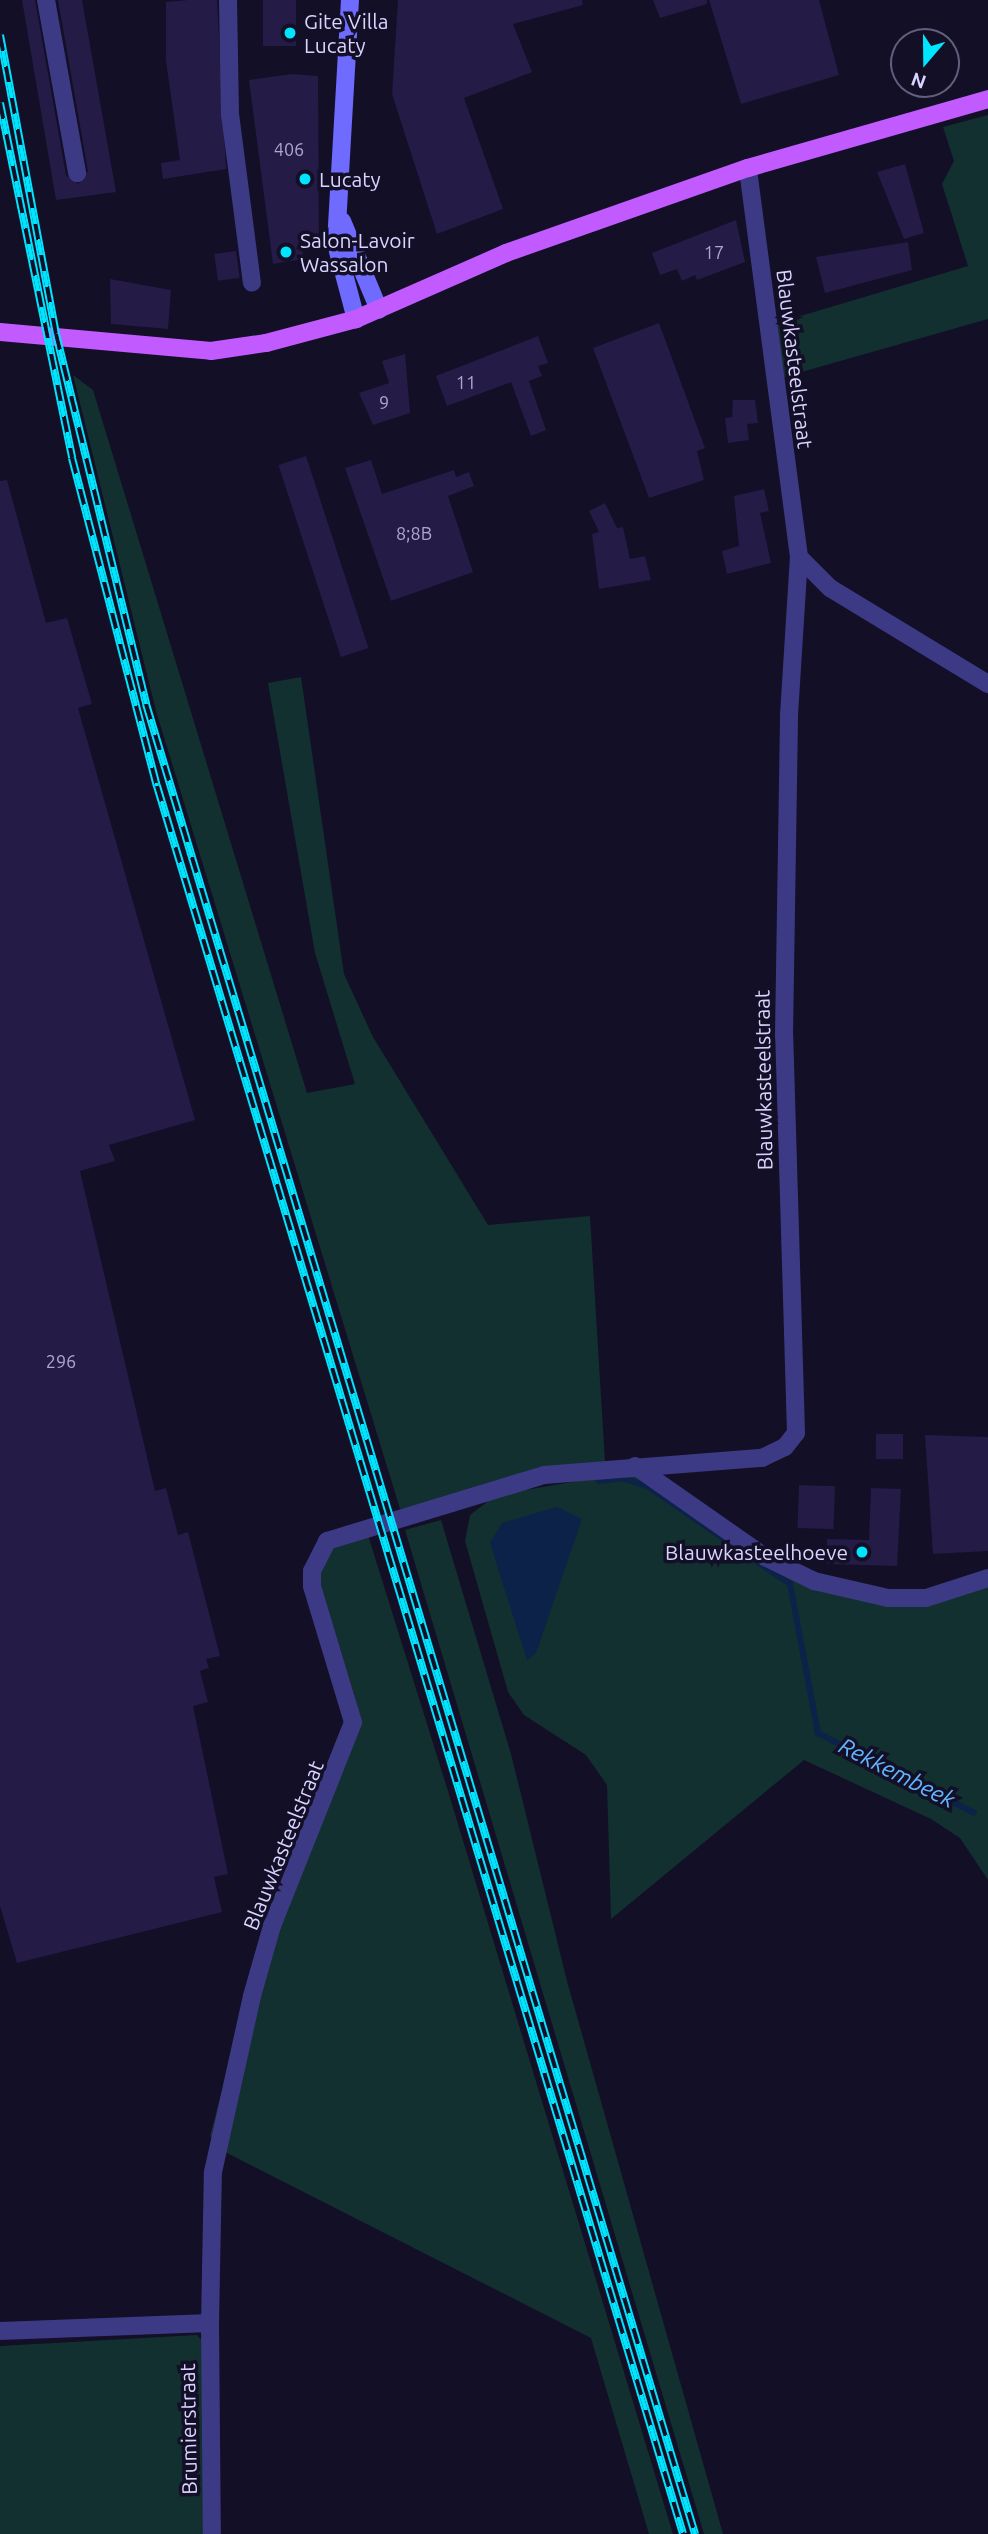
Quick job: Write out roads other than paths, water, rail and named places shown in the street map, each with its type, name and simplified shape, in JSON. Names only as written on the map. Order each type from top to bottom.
[{"type":"main road","points":[[350,0],[342,221],[337,263],[356,319]]},
{"type":"main road","points":[[0,332],[56,334],[211,351],[356,319],[506,253],[748,168],[988,99]]},
{"type":"main road","points":[[342,221],[379,310]]},
{"type":"street","points":[[46,0],[77,173]]},
{"type":"street","points":[[228,0],[230,114],[252,283]]},
{"type":"street","name":"Blauwkasteelstraat","points":[[210,2323],[213,2172],[252,1996],[272,1926],[353,1722],[312,1586],[320,1549],[361,1526],[544,1475],[762,1458],[785,1447],[800,1418],[784,1036],[789,689],[799,557],[748,168]]},
{"type":"street","points":[[799,557],[830,588],[988,684]]},
{"type":"street","points":[[635,1466],[765,1557],[814,1581],[888,1598],[926,1598],[988,1578]]},
{"type":"street","points":[[0,2331],[210,2323]]},
{"type":"street","name":"Brumierstraat","points":[[210,2323],[212,2534]]},
{"type":"water","points":[[557,1507],[582,1519],[536,1653],[527,1660],[490,1543],[502,1523]]},
{"type":"waterway","name":"Rekkembeek","points":[[599,1481],[622,1478],[647,1486],[790,1584],[818,1733],[974,1813]]},
{"type":"railway","points":[[0,35],[56,334],[146,704],[695,2534]]},
{"type":"railway","points":[[0,103],[72,458],[157,786],[683,2534]]},
{"type":"place","name":"Gite Villa Lucaty","points":[[290,33]]},
{"type":"place","name":"Lucaty","points":[[305,179]]},
{"type":"place","name":"Salon-Lavoir Wassalon","points":[[286,252]]},
{"type":"place","name":"Blauwkasteelhoeve","points":[[862,1552]]}]
